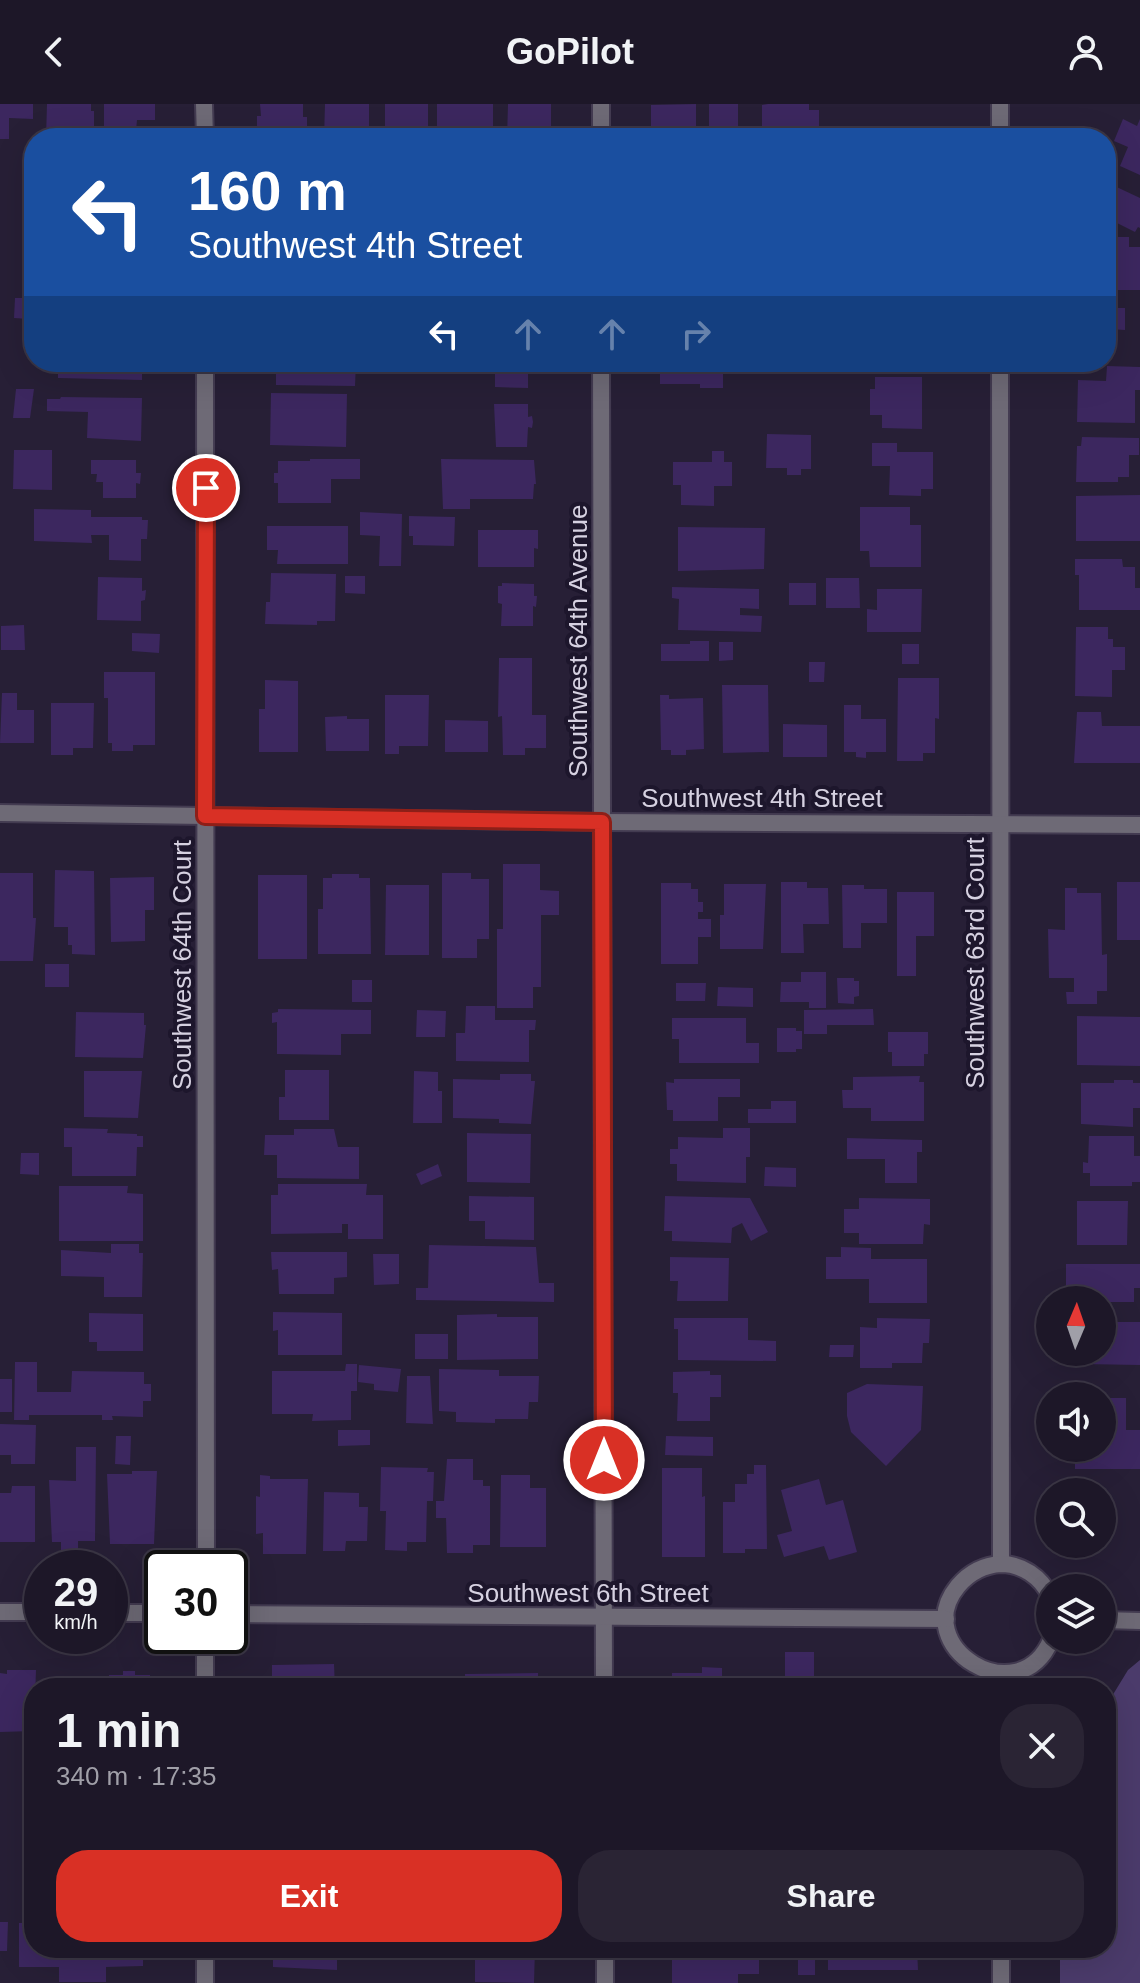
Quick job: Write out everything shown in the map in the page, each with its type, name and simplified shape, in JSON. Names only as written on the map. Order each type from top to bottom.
[{"type":"street","points":[[204,104],[205,128]]},
{"type":"street","points":[[601,104],[601,128]]},
{"type":"street","points":[[1000,104],[1000,128]]},
{"type":"street","name":"Southwest 64th Court","points":[[205,372],[206,1550]]},
{"type":"street","name":"Southwest 64th Avenue","points":[[601,372],[604,1678]]},
{"type":"street","name":"Southwest 63rd Court","points":[[1000,372],[1001,1564]]},
{"type":"street","name":"Southwest 4th Street","points":[[0,813],[602,822],[1140,825]]},
{"type":"street","points":[[996,1678],[962,1657],[953,1645],[946,1619],[954,1591],[974,1571],[1001,1564],[1028,1571],[1036,1578]]},
{"type":"street","points":[[0,1612],[24,1612]]},
{"type":"street","name":"Southwest 6th Street","points":[[248,1614],[946,1619]]},
{"type":"street","points":[[1116,1620],[1140,1621]]},
{"type":"street","points":[[205,1654],[205,1678]]},
{"type":"street","points":[[1007,1678],[1029,1666],[1042,1654]]},
{"type":"street","points":[[205,1958],[205,1983]]},
{"type":"street","points":[[605,1958],[605,1983]]},
{"type":"street","points":[[1001,1958],[1001,1983]]},
{"type":"shaded area","points":[[1140,1660],[1140,1983],[1060,1983],[1060,1958],[1116,1958],[1116,1690],[1128,1670]]},
{"type":"building","points":[[0,104],[33,104],[33,119],[9,118],[9,139],[0,139]]},
{"type":"building","points":[[47,104],[91,104],[94,128],[46,128]]},
{"type":"building","points":[[104,104],[155,104],[155,120],[137,120],[136,128],[104,128]]},
{"type":"building","points":[[260,104],[303,104],[307,128],[257,128],[257,116],[261,116]]},
{"type":"building","points":[[325,104],[369,104],[369,128],[324,128]]},
{"type":"building","points":[[385,104],[428,104],[428,128],[385,128]]},
{"type":"building","points":[[437,104],[493,104],[493,128],[437,128]]},
{"type":"building","points":[[508,104],[551,104],[551,128],[507,128]]},
{"type":"building","points":[[696,104],[696,128],[651,128],[651,105]]},
{"type":"building","points":[[709,104],[738,104],[738,128],[709,128]]},
{"type":"building","points":[[809,104],[809,110],[819,110],[819,128],[762,128],[762,105]]},
{"type":"building","points":[[1123,119],[1137,126],[1140,119],[1140,175],[1120,166],[1128,147],[1116,142]]},
{"type":"building","points":[[1116,187],[1140,198],[1140,228],[1135,232],[1116,222]]},
{"type":"building","points":[[1116,237],[1129,237],[1129,247],[1140,247],[1140,290],[1116,290]]},
{"type":"building","points":[[15,298],[24,298],[24,319],[14,318]]},
{"type":"building","points":[[1116,308],[1125,308],[1125,330],[1116,329]]},
{"type":"building","points":[[1116,366],[1140,367],[1140,390],[1135,390],[1135,423],[1077,422],[1078,380],[1106,381],[1107,372],[1116,372]]},
{"type":"building","points":[[58,372],[142,372],[142,380],[58,378]]},
{"type":"building","points":[[276,372],[356,372],[355,386],[276,385]]},
{"type":"building","points":[[495,372],[528,372],[528,388],[495,387]]},
{"type":"building","points":[[660,372],[723,372],[723,388],[700,388],[700,384],[660,384]]},
{"type":"building","points":[[875,377],[922,377],[922,429],[882,428],[882,415],[870,415],[870,389],[875,389]]},
{"type":"building","points":[[16,389],[34,389],[30,418],[13,418]]},
{"type":"building","points":[[271,393],[347,394],[346,447],[270,445]]},
{"type":"building","points":[[142,398],[141,441],[87,438],[88,412],[47,411],[47,399]]},
{"type":"building","points":[[494,404],[528,404],[528,417],[532,416],[533,422],[532,428],[528,427],[527,447],[496,447]]},
{"type":"building","points":[[767,434],[811,435],[811,469],[801,469],[801,475],[787,475],[787,468],[766,468]]},
{"type":"building","points":[[1082,437],[1139,438],[1139,455],[1129,455],[1129,477],[1118,477],[1118,482],[1076,482],[1077,446],[1081,446]]},
{"type":"building","points":[[872,443],[897,443],[897,452],[933,452],[933,489],[921,489],[921,496],[889,495],[890,466],[872,466]]},
{"type":"building","points":[[14,450],[52,450],[52,490],[13,489]]},
{"type":"building","points":[[712,451],[724,451],[724,462],[732,462],[732,486],[714,486],[714,506],[681,505],[681,485],[673,485],[673,462],[712,462]]},
{"type":"building","points":[[360,459],[360,479],[331,479],[331,503],[278,503],[278,483],[274,483],[274,473],[278,473],[278,461]]},
{"type":"building","points":[[441,459],[534,460],[536,484],[533,499],[470,499],[470,509],[443,509]]},
{"type":"building","points":[[91,460],[136,460],[136,473],[141,473],[140,484],[136,483],[136,498],[103,498],[103,482],[96,482],[97,474],[91,474]]},
{"type":"building","points":[[1140,495],[1140,541],[1076,541],[1076,496]]},
{"type":"building","points":[[860,507],[910,507],[910,525],[921,525],[921,567],[870,567],[869,551],[860,551]]},
{"type":"building","points":[[34,509],[91,510],[91,517],[142,517],[142,520],[148,520],[147,539],[141,539],[141,561],[109,560],[109,535],[91,535],[92,543],[34,541]]},
{"type":"building","points":[[360,512],[402,514],[401,566],[379,566],[380,536],[360,535]]},
{"type":"building","points":[[409,516],[455,517],[454,546],[413,545],[413,536],[409,536]]},
{"type":"building","points":[[267,526],[348,526],[348,564],[277,564],[278,550],[267,550]]},
{"type":"building","points":[[678,527],[765,528],[764,569],[678,571]]},
{"type":"building","points":[[478,530],[538,530],[534,567],[478,567]]},
{"type":"building","points":[[1075,559],[1122,559],[1123,567],[1135,567],[1135,588],[1140,588],[1140,610],[1079,610],[1079,575],[1075,575]]},
{"type":"building","points":[[271,573],[336,574],[335,621],[317,621],[317,625],[265,624]]},
{"type":"building","points":[[345,576],[365,576],[365,594],[345,593]]},
{"type":"building","points":[[98,577],[142,578],[142,591],[146,590],[145,600],[141,601],[141,621],[97,620]]},
{"type":"building","points":[[826,578],[859,578],[860,608],[826,608]]},
{"type":"building","points":[[502,583],[534,584],[534,596],[537,596],[536,607],[533,606],[533,626],[501,626],[502,604],[498,603],[498,586]]},
{"type":"building","points":[[789,583],[816,583],[816,605],[789,605]]},
{"type":"building","points":[[672,587],[759,589],[759,609],[740,608],[740,615],[762,616],[761,632],[678,630],[679,599],[672,598]]},
{"type":"building","points":[[877,589],[922,589],[921,632],[867,632],[867,609],[877,610]]},
{"type":"building","points":[[24,625],[25,650],[1,650],[1,626]]},
{"type":"building","points":[[1076,627],[1108,627],[1108,639],[1113,639],[1113,647],[1125,647],[1125,670],[1112,670],[1112,697],[1075,696]]},
{"type":"building","points":[[132,633],[160,634],[159,653],[132,651]]},
{"type":"building","points":[[690,641],[709,641],[709,661],[661,661],[661,644],[690,644]]},
{"type":"building","points":[[719,642],[733,642],[733,660],[719,661]]},
{"type":"building","points":[[902,644],[919,644],[919,664],[902,664]]},
{"type":"building","points":[[499,658],[532,658],[532,715],[546,715],[546,748],[525,748],[525,755],[503,755],[502,716],[498,717]]},
{"type":"building","points":[[809,662],[825,662],[824,682],[809,682]]},
{"type":"building","points":[[104,672],[155,672],[155,745],[133,745],[133,751],[112,751],[112,743],[108,743],[108,698],[104,698]]},
{"type":"building","points":[[898,678],[939,678],[935,753],[923,753],[923,761],[897,761]]},
{"type":"building","points":[[265,680],[298,681],[298,752],[259,752],[259,709],[265,709]]},
{"type":"building","points":[[722,685],[768,685],[769,752],[723,753]]},
{"type":"building","points":[[2,693],[17,693],[17,710],[34,710],[34,743],[0,743]]},
{"type":"building","points":[[385,695],[429,695],[428,746],[399,746],[399,754],[385,754]]},
{"type":"building","points":[[660,695],[669,695],[669,699],[703,698],[704,749],[686,750],[686,755],[671,755],[671,750],[661,750]]},
{"type":"building","points":[[51,703],[94,703],[93,748],[73,748],[73,755],[51,755]]},
{"type":"building","points":[[844,705],[861,705],[861,719],[886,719],[886,752],[866,752],[866,758],[856,757],[856,752],[844,752]]},
{"type":"building","points":[[1077,712],[1101,712],[1102,726],[1140,726],[1140,763],[1074,763]]},
{"type":"building","points":[[347,716],[347,719],[369,719],[369,751],[326,751],[325,717]]},
{"type":"building","points":[[445,720],[488,721],[488,752],[445,752]]},
{"type":"building","points":[[783,724],[827,725],[827,757],[783,757]]},
{"type":"building","points":[[503,864],[540,864],[540,890],[559,891],[559,915],[541,915],[541,987],[533,987],[533,1008],[497,1008],[497,929],[503,929]]},
{"type":"building","points":[[55,870],[94,871],[95,955],[72,954],[72,945],[68,945],[68,927],[54,927]]},
{"type":"building","points":[[0,873],[33,873],[33,918],[36,918],[33,961],[0,961]]},
{"type":"building","points":[[442,873],[471,873],[471,879],[489,879],[489,939],[477,939],[477,958],[442,958]]},
{"type":"building","points":[[332,874],[359,874],[359,878],[370,878],[371,954],[318,954],[318,909],[323,909],[323,878],[332,878]]},
{"type":"building","points":[[258,875],[307,875],[307,959],[258,959]]},
{"type":"building","points":[[154,877],[154,910],[145,910],[145,941],[111,942],[110,878]]},
{"type":"building","points":[[781,882],[807,882],[807,888],[828,888],[829,924],[803,924],[804,953],[781,953]]},
{"type":"building","points":[[1117,882],[1140,882],[1140,940],[1117,940]]},
{"type":"building","points":[[661,883],[691,883],[691,889],[698,889],[698,902],[703,902],[703,912],[698,912],[698,919],[711,919],[711,937],[698,937],[698,964],[661,964]]},
{"type":"building","points":[[724,884],[766,884],[763,949],[720,949]]},
{"type":"building","points":[[386,885],[429,885],[429,955],[385,955]]},
{"type":"building","points":[[842,885],[887,889],[887,923],[861,923],[861,948],[843,948]]},
{"type":"building","points":[[1065,888],[1077,888],[1077,893],[1101,893],[1102,955],[1107,954],[1107,991],[1097,991],[1097,1004],[1067,1004],[1066,992],[1074,992],[1074,978],[1049,978],[1048,929],[1065,930]]},
{"type":"building","points":[[897,892],[934,892],[934,936],[916,936],[916,976],[897,976]]},
{"type":"building","points":[[45,964],[69,964],[69,987],[45,987]]},
{"type":"building","points":[[801,972],[826,972],[826,1008],[809,1008],[809,1002],[780,1002],[781,982],[801,982]]},
{"type":"building","points":[[837,978],[859,981],[859,996],[854,997],[854,1004],[838,1003]]},
{"type":"building","points":[[352,980],[372,980],[372,1002],[352,1002]]},
{"type":"building","points":[[676,983],[706,983],[705,1001],[676,1001]]},
{"type":"building","points":[[718,987],[753,988],[753,1007],[717,1006]]},
{"type":"building","points":[[466,1006],[495,1006],[495,1020],[536,1020],[535,1030],[529,1030],[529,1062],[456,1061],[456,1033],[465,1033]]},
{"type":"building","points":[[278,1009],[371,1010],[371,1034],[341,1034],[341,1055],[277,1054],[277,1022],[272,1023],[272,1013],[278,1012]]},
{"type":"building","points":[[873,1009],[874,1025],[827,1025],[827,1034],[804,1034],[804,1010]]},
{"type":"building","points":[[417,1010],[446,1011],[445,1037],[416,1037]]},
{"type":"building","points":[[76,1012],[144,1013],[143,1058],[75,1057]]},
{"type":"building","points":[[1077,1016],[1140,1017],[1140,1066],[1077,1065]]},
{"type":"building","points":[[672,1018],[746,1018],[746,1043],[759,1043],[759,1063],[679,1063],[679,1039],[672,1039]]},
{"type":"building","points":[[777,1028],[802,1031],[802,1049],[777,1052]]},
{"type":"building","points":[[888,1032],[928,1032],[928,1054],[924,1054],[924,1066],[892,1066]]},
{"type":"building","points":[[285,1070],[329,1070],[329,1120],[279,1120],[279,1097],[285,1097]]},
{"type":"building","points":[[84,1071],[142,1071],[138,1118],[84,1117]]},
{"type":"building","points":[[414,1071],[438,1072],[438,1091],[442,1091],[442,1123],[413,1123]]},
{"type":"building","points":[[500,1074],[531,1074],[531,1081],[535,1081],[531,1124],[499,1123],[499,1119],[453,1118],[453,1079],[500,1080]]},
{"type":"building","points":[[920,1076],[919,1082],[924,1082],[924,1121],[871,1121],[871,1108],[843,1108],[842,1090],[853,1090],[853,1077]]},
{"type":"building","points":[[674,1079],[740,1079],[740,1097],[718,1097],[718,1121],[673,1121],[673,1110],[667,1110],[666,1082],[674,1083]]},
{"type":"building","points":[[1114,1080],[1140,1083],[1140,1108],[1133,1108],[1133,1127],[1081,1124],[1081,1083],[1114,1083]]},
{"type":"building","points":[[771,1101],[796,1101],[796,1123],[748,1123],[748,1109],[771,1109]]},
{"type":"building","points":[[64,1128],[108,1129],[107,1133],[143,1136],[143,1147],[137,1147],[136,1176],[72,1176],[72,1147],[64,1147]]},
{"type":"building","points":[[723,1128],[750,1128],[746,1183],[677,1181],[677,1164],[670,1164],[670,1149],[678,1149],[678,1137],[723,1138]]},
{"type":"building","points":[[294,1129],[334,1129],[338,1147],[359,1147],[359,1179],[277,1178],[277,1155],[264,1155],[265,1135],[294,1135]]},
{"type":"building","points":[[467,1133],[531,1134],[530,1183],[467,1182]]},
{"type":"building","points":[[1089,1136],[1134,1136],[1134,1156],[1140,1156],[1140,1182],[1132,1182],[1132,1186],[1090,1186],[1090,1173],[1083,1173],[1083,1162],[1088,1163]]},
{"type":"building","points":[[847,1138],[922,1140],[922,1152],[917,1152],[917,1183],[885,1183],[885,1159],[847,1159]]},
{"type":"building","points":[[21,1153],[39,1153],[39,1175],[20,1174]]},
{"type":"building","points":[[438,1164],[442,1176],[421,1185],[416,1174]]},
{"type":"building","points":[[765,1167],[796,1168],[796,1187],[764,1186]]},
{"type":"building","points":[[278,1184],[367,1184],[366,1195],[383,1195],[383,1239],[348,1239],[348,1224],[342,1224],[342,1233],[271,1234],[271,1195],[278,1195]]},
{"type":"building","points":[[59,1186],[128,1186],[127,1193],[143,1194],[143,1241],[59,1241]]},
{"type":"building","points":[[469,1196],[534,1197],[534,1240],[485,1239],[485,1221],[469,1221]]},
{"type":"building","points":[[665,1196],[750,1198],[768,1232],[751,1241],[742,1223],[732,1228],[731,1243],[672,1241],[672,1231],[664,1231]]},
{"type":"building","points":[[859,1198],[930,1199],[930,1225],[924,1224],[923,1244],[859,1244],[859,1233],[844,1233],[844,1209],[859,1209]]},
{"type":"building","points":[[1077,1201],[1128,1201],[1127,1245],[1077,1245]]},
{"type":"building","points":[[111,1244],[139,1244],[139,1253],[143,1253],[142,1297],[104,1297],[104,1277],[61,1276],[61,1250],[111,1253]]},
{"type":"building","points":[[429,1245],[536,1247],[539,1283],[554,1283],[554,1302],[416,1300],[416,1288],[428,1288]]},
{"type":"building","points":[[841,1247],[871,1248],[871,1259],[927,1259],[927,1303],[869,1303],[869,1279],[826,1279],[826,1257],[841,1257]]},
{"type":"building","points":[[271,1252],[347,1252],[347,1277],[334,1278],[334,1294],[279,1294],[278,1269],[272,1270]]},
{"type":"building","points":[[373,1254],[399,1254],[399,1284],[374,1285]]},
{"type":"building","points":[[670,1257],[729,1258],[728,1301],[677,1301],[678,1281],[670,1281]]},
{"type":"building","points":[[1066,1264],[1140,1264],[1140,1288],[1134,1288],[1134,1302],[1116,1302],[1116,1286],[1066,1286]]},
{"type":"building","points":[[273,1312],[342,1313],[342,1355],[278,1355],[278,1330],[273,1331]]},
{"type":"building","points":[[89,1313],[143,1314],[143,1351],[97,1351],[97,1342],[89,1342]]},
{"type":"building","points":[[497,1314],[497,1317],[538,1317],[538,1359],[457,1360],[457,1315]]},
{"type":"building","points":[[674,1318],[748,1318],[748,1340],[776,1341],[776,1361],[678,1360],[678,1329],[674,1329]]},
{"type":"building","points":[[877,1318],[930,1319],[929,1343],[923,1343],[922,1363],[892,1363],[892,1368],[860,1368],[860,1327],[877,1328]]},
{"type":"building","points":[[1116,1322],[1140,1322],[1140,1365],[1116,1365]]},
{"type":"building","points":[[415,1334],[448,1334],[448,1359],[415,1359]]},
{"type":"building","points":[[830,1345],[854,1345],[853,1357],[829,1357]]},
{"type":"building","points":[[15,1362],[37,1362],[37,1392],[71,1392],[72,1371],[144,1372],[144,1384],[151,1384],[151,1401],[143,1401],[143,1417],[112,1416],[113,1420],[102,1420],[102,1415],[29,1415],[29,1420],[14,1420]]},
{"type":"building","points":[[346,1364],[357,1364],[357,1391],[351,1391],[351,1420],[312,1421],[313,1414],[272,1414],[272,1371],[345,1371]]},
{"type":"building","points":[[359,1365],[401,1369],[398,1392],[374,1390],[374,1384],[358,1382]]},
{"type":"building","points":[[439,1369],[499,1370],[499,1376],[539,1376],[538,1402],[529,1402],[528,1419],[495,1419],[495,1423],[456,1422],[456,1412],[439,1411]]},
{"type":"building","points":[[710,1371],[710,1375],[721,1375],[721,1397],[710,1397],[710,1421],[677,1421],[678,1393],[673,1393],[673,1372]]},
{"type":"building","points":[[407,1376],[430,1376],[433,1424],[406,1423]]},
{"type":"building","points":[[0,1379],[12,1379],[12,1412],[0,1412]]},
{"type":"building","points":[[867,1384],[923,1386],[921,1430],[886,1466],[851,1432],[847,1416],[847,1393]]},
{"type":"building","points":[[1116,1398],[1126,1398],[1126,1430],[1140,1430],[1140,1469],[1075,1469],[1075,1462],[1116,1462]]},
{"type":"building","points":[[0,1424],[36,1425],[35,1464],[11,1464],[11,1455],[0,1455]]},
{"type":"building","points":[[338,1430],[370,1430],[370,1445],[338,1446]]},
{"type":"building","points":[[116,1436],[131,1436],[130,1465],[115,1464]]},
{"type":"building","points":[[666,1436],[713,1437],[713,1456],[665,1455]]},
{"type":"building","points":[[76,1447],[96,1447],[95,1541],[78,1541],[78,1550],[61,1550],[61,1542],[52,1542],[49,1480],[76,1481]]},
{"type":"building","points":[[447,1459],[473,1459],[473,1480],[483,1480],[483,1486],[490,1486],[490,1545],[473,1545],[473,1553],[447,1553],[446,1518],[436,1518],[436,1501],[444,1501]]},
{"type":"building","points":[[754,1465],[766,1465],[767,1549],[723,1553],[723,1502],[735,1502],[735,1484],[747,1484],[747,1474],[754,1474]]},
{"type":"building","points":[[381,1467],[428,1468],[427,1472],[434,1472],[433,1501],[427,1501],[426,1542],[407,1542],[407,1551],[385,1550],[386,1511],[380,1511]]},
{"type":"building","points":[[662,1468],[702,1468],[705,1557],[662,1557]]},
{"type":"building","points":[[132,1471],[157,1471],[154,1544],[110,1544],[107,1474],[132,1474]]},
{"type":"building","points":[[260,1475],[270,1476],[270,1479],[308,1479],[306,1554],[263,1554],[263,1533],[256,1534],[256,1496],[260,1497]]},
{"type":"building","points":[[501,1475],[530,1475],[530,1488],[546,1488],[546,1547],[500,1547]]},
{"type":"building","points":[[819,1479],[826,1505],[843,1500],[857,1552],[829,1560],[824,1546],[784,1557],[777,1535],[792,1531],[781,1490]]},
{"type":"building","points":[[12,1486],[35,1486],[35,1542],[0,1542],[0,1493],[11,1493]]},
{"type":"building","points":[[324,1492],[359,1493],[359,1507],[368,1507],[367,1541],[346,1541],[345,1551],[323,1551]]},
{"type":"building","points":[[785,1652],[814,1652],[814,1678],[785,1678]]},
{"type":"building","points":[[334,1664],[335,1678],[272,1678],[272,1665]]},
{"type":"building","points":[[702,1667],[722,1668],[722,1678],[672,1678],[672,1673],[702,1673]]},
{"type":"building","points":[[7,1670],[36,1670],[36,1678],[24,1678],[24,1731],[0,1732],[0,1673],[7,1674]]},
{"type":"building","points":[[123,1671],[135,1671],[135,1675],[150,1675],[150,1678],[109,1678],[109,1675],[123,1675]]},
{"type":"building","points":[[538,1673],[538,1678],[465,1678],[465,1674]]},
{"type":"building","points":[[382,1677],[424,1677],[424,1678]]},
{"type":"building","points":[[0,1922],[8,1922],[7,1951],[0,1951]]},
{"type":"building","points":[[19,1923],[24,1923],[24,1958],[143,1958],[143,1966],[106,1967],[106,1982],[59,1982],[59,1967],[19,1967]]},
{"type":"building","points":[[273,1958],[337,1958],[337,1970],[273,1967]]},
{"type":"building","points":[[475,1958],[535,1958],[534,1983],[475,1982]]},
{"type":"building","points":[[672,1958],[759,1958],[759,1974],[738,1974],[738,1983],[672,1983]]},
{"type":"building","points":[[798,1958],[815,1958],[815,1975],[798,1975]]},
{"type":"building","points":[[828,1958],[917,1958],[918,1970],[828,1970]]},
{"type":"route","points":[[206,488],[205,816],[602,822],[604,1460]]}]
